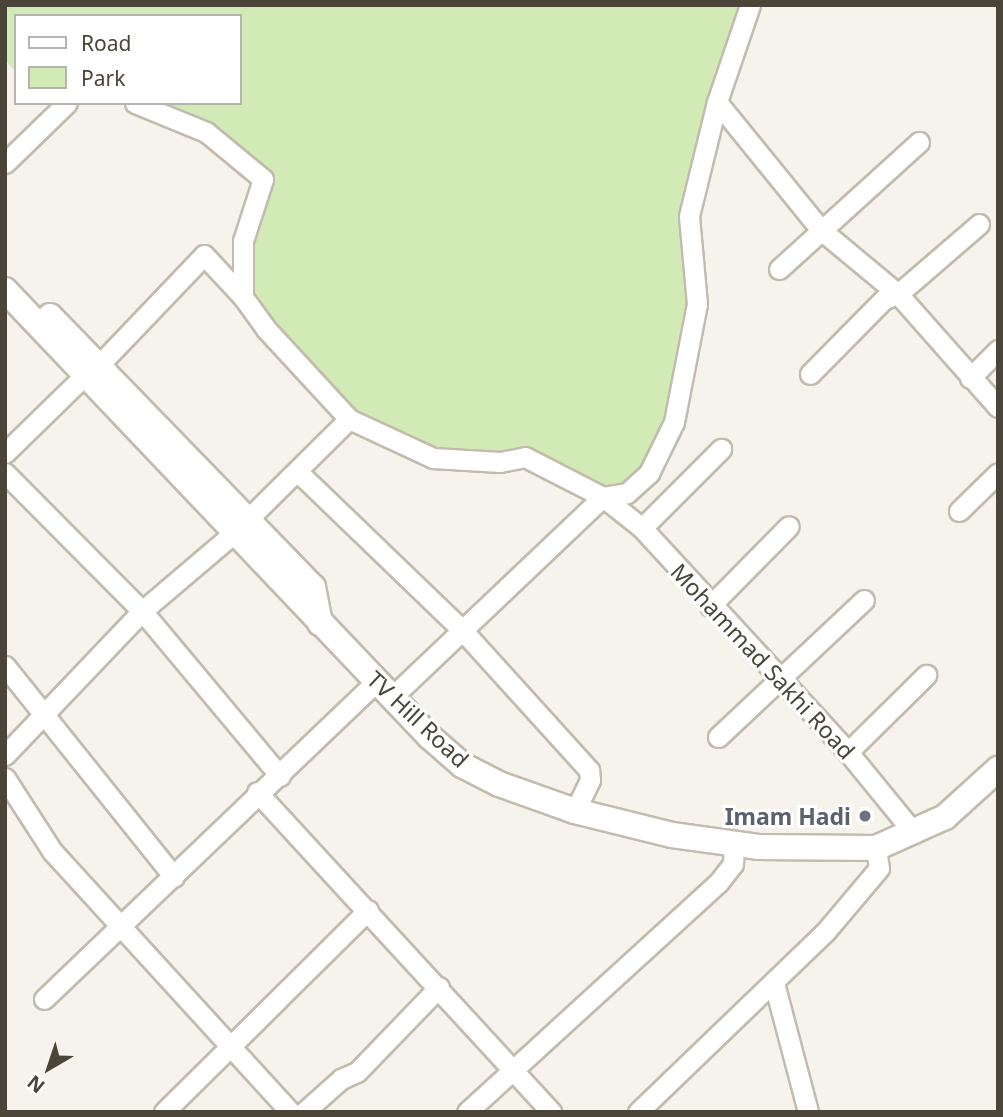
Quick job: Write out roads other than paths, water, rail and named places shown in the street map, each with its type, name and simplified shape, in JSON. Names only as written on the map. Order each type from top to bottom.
[{"type":"street","points":[[44,999],[174,877],[257,792],[384,690],[463,631],[603,497],[627,493],[649,474],[674,422],[697,304],[689,216],[717,102],[750,5]]},
{"type":"street","points":[[717,102],[821,230],[898,294],[998,407]]},
{"type":"street","points":[[5,163],[64,105]]},
{"type":"street","points":[[140,105],[206,132],[263,179],[243,241],[243,297]]},
{"type":"street","points":[[779,269],[919,142]]},
{"type":"street","points":[[810,374],[884,299],[898,294],[979,224]]},
{"type":"street","points":[[5,453],[92,370],[204,255],[243,297],[266,329],[349,419],[241,526],[142,611],[44,710],[5,755]]},
{"type":"street","points":[[10,295],[53,317],[92,370],[241,526]]},
{"type":"street","points":[[970,377],[998,350]]},
{"type":"street","name":"Mohammad Sakhi Road","points":[[349,419],[433,458],[500,461],[525,457],[603,497],[642,528],[709,606],[848,752],[914,833]]},
{"type":"street","points":[[642,528],[721,449]]},
{"type":"street","points":[[298,472],[463,631],[589,770],[590,780],[575,811]]},
{"type":"street","points":[[5,473],[142,611],[280,776]]},
{"type":"street","points":[[959,511],[998,473]]},
{"type":"street","name":"TV Hill Road","points":[[241,526],[313,587],[320,623],[461,765],[499,784],[575,811],[672,835],[734,844],[876,848],[945,817],[998,769]]},
{"type":"street","points":[[709,606],[789,526]]},
{"type":"street","points":[[718,737],[864,600]]},
{"type":"street","points":[[5,666],[44,710],[174,877]]},
{"type":"street","points":[[848,752],[926,675]]},
{"type":"street","points":[[5,778],[52,851],[290,1112]]},
{"type":"street","points":[[257,792],[368,909],[509,1069],[551,1112]]},
{"type":"street","points":[[467,1112],[509,1069],[718,883],[733,864],[734,844]]},
{"type":"street","points":[[638,1112],[774,984],[879,868],[876,848]]},
{"type":"street","points":[[164,1112],[368,909]]},
{"type":"street","points":[[774,984],[808,1112]]},
{"type":"street","points":[[304,1112],[341,1079],[356,1072],[439,987]]},
{"type":"place","name":"Imam Hadi","points":[[865,816]]}]
